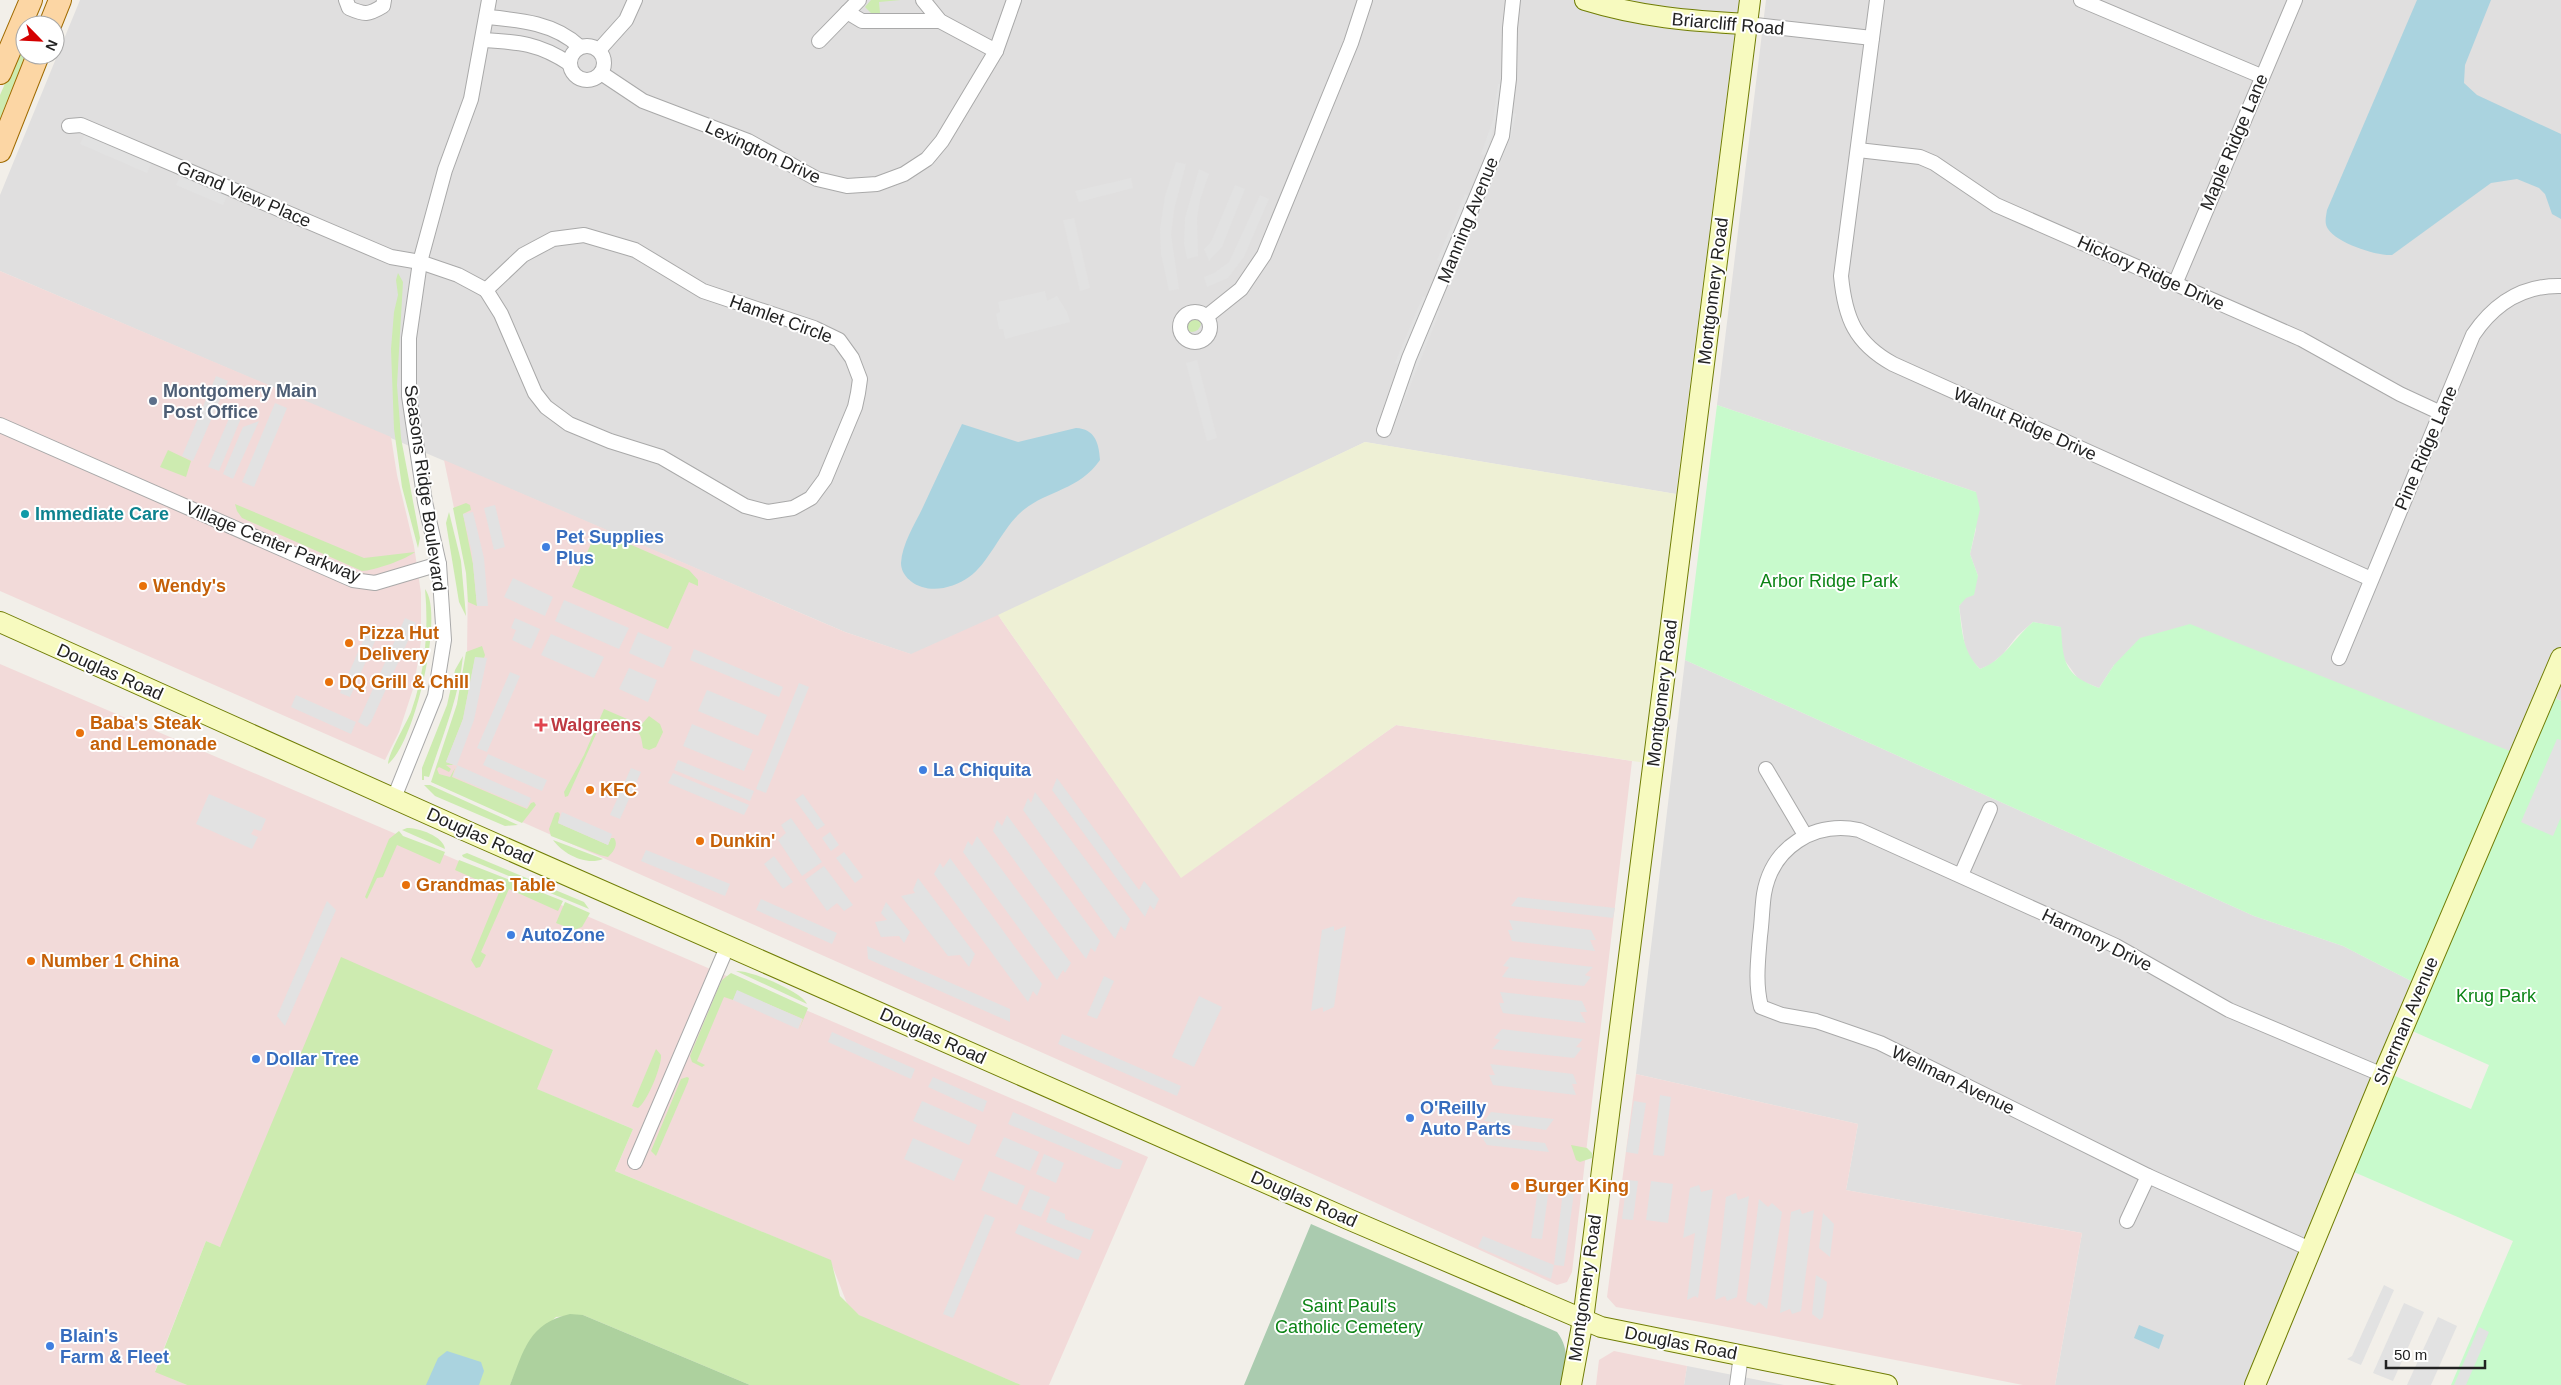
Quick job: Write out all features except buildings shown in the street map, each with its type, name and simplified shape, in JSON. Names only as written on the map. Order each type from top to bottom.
[{"type":"main road","points":[[0,73],[31,0]]},
{"type":"main road","points":[[54,15],[60,0]]},
{"type":"main road","points":[[0,151],[34,65]]},
{"type":"street","points":[[346,0],[349,8],[360,13],[371,14],[383,6],[384,0]]},
{"type":"street","name":"Seasons Ridge Boulevard","points":[[394,798],[435,696],[444,640],[439,564],[425,502],[409,396],[409,338],[420,262],[445,170],[471,99],[489,0]]},
{"type":"street","points":[[599,50],[626,20],[635,0]]},
{"type":"street","points":[[819,41],[859,0]]},
{"type":"street","points":[[923,0],[940,21],[996,51]]},
{"type":"street","name":"Lexington Drive","points":[[601,73],[643,101],[748,141],[818,180],[847,186],[877,184],[904,174],[927,159],[942,141],[996,51],[1014,0]]},
{"type":"street","points":[[1206,317],[1241,289],[1264,255],[1352,43],[1365,0]]},
{"type":"street","name":"Manning Avenue","points":[[1384,430],[1409,358],[1502,136],[1509,79],[1510,28],[1513,0]]},
{"type":"street","name":"Briarcliff Road","points":[[1585,0],[1629,13],[1666,18],[1747,24],[1872,38]]},
{"type":"street","name":"Montgomery Road","points":[[1571,1385],[1583,1320],[1750,0]]},
{"type":"street","name":"Walnut Ridge Drive","points":[[1877,0],[1841,276],[1843,297],[1855,329],[1863,342],[1876,355],[1902,368],[2371,579]]},
{"type":"street","points":[[2081,0],[2261,76]]},
{"type":"street","name":"Maple Ridge Lane","points":[[2176,284],[2261,76],[2295,0]]},
{"type":"street","points":[[847,12],[862,21],[940,21]]},
{"type":"street","points":[[487,17],[552,28],[567,36],[580,47]]},
{"type":"street","points":[[482,40],[530,44],[554,54],[570,64]]},
{"type":"street","points":[[592,46],[599,50],[604,60],[601,73],[591,80],[581,79],[573,74],[570,64],[572,54],[580,47],[592,46]]},
{"type":"street","name":"Grand View Place","points":[[69,126],[73,124],[81,125],[391,257],[420,262]]},
{"type":"street","name":"Hickory Ridge Drive","points":[[1858,150],[1920,158],[1934,163],[1996,205],[2301,339],[2400,394],[2441,414]]},
{"type":"street","name":"Hamlet Circle","points":[[420,262],[458,275],[486,290],[501,314],[535,393],[546,407],[569,424],[610,441],[661,458],[745,506],[768,512],[797,506],[811,498],[825,479],[855,407],[860,379],[852,358],[839,340],[814,328],[703,291],[635,250],[584,235],[553,239],[523,255],[486,290]]},
{"type":"street","name":"Pine Ridge Lane","points":[[2339,658],[2473,335],[2484,320],[2504,302],[2524,291],[2547,286],[2561,286]]},
{"type":"street","name":"Village Center Parkway","points":[[0,425],[353,580],[375,583],[439,564]]},
{"type":"street","name":"Douglas Road","points":[[0,622],[251,736],[1348,1219],[1601,1328],[1741,1355],[1860,1382],[1887,1385]]},
{"type":"street","name":"Sherman Avenue","points":[[2255,1385],[2383,1074],[2561,658]]},
{"type":"street","points":[[1766,769],[1805,835]]},
{"type":"street","points":[[1961,876],[1990,809]]},
{"type":"street","name":"Harmony Drive","points":[[1805,835],[1842,827],[1860,830],[2116,946],[2229,1010],[2383,1074]]},
{"type":"street","name":"Wellman Avenue","points":[[1805,835],[1788,846],[1776,862],[1764,892],[1756,987],[1761,1007],[1782,1015],[1816,1021],[1880,1043],[2148,1176],[2310,1249]]},
{"type":"street","points":[[635,1162],[728,945]]},
{"type":"street","points":[[2127,1220],[2148,1176]]},
{"type":"street","points":[[1737,1385],[1741,1355]]},
{"type":"shaded area","points":[[80,0],[1739,0],[1676,494],[1365,442],[919,657],[845,632],[0,271],[0,195],[53,65],[65,65],[65,37]]},
{"type":"shaded area","points":[[1766,0],[2561,0],[2561,701],[2554,697],[2526,760],[2114,665],[2099,688],[2079,680],[2063,658],[2060,627],[2033,622],[2017,636],[2003,654],[1990,665],[1980,669],[1969,657],[1965,647],[1959,606],[1978,576],[1970,554],[1976,529],[1976,492],[1717,405]]},
{"type":"shaded area","points":[[1498,84],[1501,84],[1499,109],[1486,156],[1481,154],[1493,120]]},
{"type":"shaded area","points":[[1512,113],[1516,114],[1511,137],[1456,271],[1452,270],[1506,136]]},
{"type":"shaded area","points":[[85,134],[152,162],[147,173],[80,144]]},
{"type":"shaded area","points":[[1176,162],[1186,164],[1174,210],[1171,234],[1179,289],[1169,291],[1161,254],[1160,229],[1165,196]]},
{"type":"shaded area","points":[[1199,169],[1209,174],[1200,200],[1197,218],[1198,256],[1187,259],[1184,244],[1185,218]]},
{"type":"shaded area","points":[[181,174],[228,194],[223,205],[176,185]]},
{"type":"shaded area","points":[[1131,178],[1133,188],[1079,202],[1075,191]]},
{"type":"shaded area","points":[[1235,185],[1245,189],[1222,247],[1209,261],[1204,249],[1211,242]]},
{"type":"shaded area","points":[[1465,194],[1469,196],[1441,262],[1437,260]]},
{"type":"shaded area","points":[[1260,195],[1269,199],[1244,257],[1228,278],[1207,287],[1204,277],[1214,273],[1229,262]]},
{"type":"shaded area","points":[[1074,218],[1090,288],[1080,291],[1063,220]]},
{"type":"shaded area","points":[[0,271],[391,437],[397,475],[414,546],[421,593],[421,641],[414,686],[399,732],[385,760],[0,591]]},
{"type":"shaded area","points":[[1045,291],[1047,301],[1057,296],[1067,312],[1070,322],[1005,339],[1003,329],[999,329],[996,314],[1000,312],[998,302]]},
{"type":"shaded area","points":[[1423,296],[1427,298],[1399,364],[1395,363]]},
{"type":"shaded area","points":[[1436,310],[1440,311],[1401,409],[1397,408]]},
{"type":"shaded area","points":[[1197,360],[1217,438],[1207,441],[1186,363]]},
{"type":"shaded area","points":[[216,376],[228,381],[193,461],[182,456]]},
{"type":"shaded area","points":[[275,403],[287,408],[254,487],[242,482]]},
{"type":"shaded area","points":[[234,407],[244,411],[219,471],[208,467]]},
{"type":"shaded area","points":[[259,421],[233,479],[223,474],[243,427]]},
{"type":"shaded area","points":[[444,460],[845,632],[911,654],[998,615],[1181,877],[1396,725],[1632,761],[1572,1272],[1567,1282],[1557,1285],[1169,1109],[432,782],[455,715],[467,655],[468,575]]},
{"type":"shaded area","points":[[495,505],[505,547],[494,550],[484,508]]},
{"type":"shaded area","points":[[473,512],[484,558],[488,606],[477,606],[472,553],[463,514]]},
{"type":"shaded area","points":[[513,578],[553,597],[545,616],[504,597]]},
{"type":"shaded area","points":[[564,600],[629,628],[619,649],[555,621]]},
{"type":"shaded area","points":[[405,618],[416,623],[367,727],[358,722]]},
{"type":"shaded area","points":[[515,618],[540,629],[531,649],[512,640],[516,630],[511,628]]},
{"type":"shaded area","points":[[370,625],[380,630],[350,697],[340,693]]},
{"type":"shaded area","points":[[638,632],[672,647],[663,668],[629,653]]},
{"type":"shaded area","points":[[551,634],[604,657],[594,678],[541,655]]},
{"type":"shaded area","points":[[694,649],[783,687],[779,697],[690,660]]},
{"type":"shaded area","points":[[475,657],[487,658],[474,720],[457,765],[531,798],[527,808],[453,776],[457,766],[446,762],[463,719]]},
{"type":"shaded area","points":[[1685,660],[2254,916],[2343,946],[2417,984],[2251,1385],[2055,1385],[2082,1233],[1846,1190],[1858,1124],[1636,1074]]},
{"type":"shaded area","points":[[0,664],[1148,1157],[1049,1385],[1021,1385],[882,1327],[859,1315],[848,1306],[830,1260],[615,1171],[633,1129],[536,1089],[553,1050],[219,1247],[206,1241],[155,1371],[187,1385],[0,1385]]},
{"type":"shaded area","points":[[629,668],[657,680],[648,702],[619,689]]},
{"type":"shaded area","points":[[510,672],[520,676],[487,752],[477,748]]},
{"type":"shaded area","points":[[799,683],[809,687],[766,793],[756,789]]},
{"type":"shaded area","points":[[707,690],[767,715],[758,736],[698,711]]},
{"type":"shaded area","points":[[296,695],[356,722],[351,734],[291,707]]},
{"type":"shaded area","points":[[692,724],[753,750],[744,771],[683,746]]},
{"type":"shaded area","points":[[2557,739],[2561,740],[2561,817],[2553,836],[2521,822]]},
{"type":"shaded area","points":[[488,754],[547,780],[542,791],[483,765]]},
{"type":"shaded area","points":[[678,760],[754,791],[750,801],[674,770]]},
{"type":"shaded area","points":[[631,768],[641,772],[620,819],[610,815]]},
{"type":"shaded area","points":[[673,773],[749,805],[744,815],[668,783]]},
{"type":"shaded area","points":[[1057,778],[1139,890],[1144,881],[1159,899],[1154,910],[1150,905],[1145,917],[1052,790]]},
{"type":"shaded area","points":[[1035,792],[1130,919],[1125,931],[1121,926],[1115,939],[1023,810],[1028,798],[1031,803]]},
{"type":"shaded area","points":[[209,794],[266,819],[261,831],[254,829],[251,834],[258,837],[252,849],[196,824]]},
{"type":"shaded area","points":[[803,794],[825,825],[817,830],[795,800]]},
{"type":"shaded area","points":[[562,812],[612,834],[608,845],[558,823]]},
{"type":"shaded area","points":[[1007,815],[1100,941],[1095,952],[1091,948],[1086,959],[993,831],[997,820],[1002,826]]},
{"type":"shaded area","points":[[791,818],[822,862],[802,876],[778,840],[786,833],[781,825]]},
{"type":"shaded area","points":[[830,832],[839,845],[831,851],[822,838]]},
{"type":"shaded area","points":[[977,836],[1071,963],[1065,973],[1063,970],[1057,980],[963,852],[968,841],[972,846]]},
{"type":"shaded area","points":[[646,850],[730,884],[725,896],[641,861]]},
{"type":"shaded area","points":[[844,852],[863,877],[855,883],[836,858]]},
{"type":"shaded area","points":[[774,856],[793,882],[783,889],[764,864]]},
{"type":"shaded area","points":[[950,858],[1042,984],[1037,996],[1033,991],[1028,1002],[934,874],[940,863],[943,868]]},
{"type":"shaded area","points":[[824,866],[853,905],[844,911],[837,903],[827,911],[805,880]]},
{"type":"shaded area","points":[[918,878],[975,954],[969,967],[960,955],[948,956],[901,896],[915,893],[913,890]]},
{"type":"shaded area","points":[[1518,897],[1615,908],[1613,918],[1511,906]]},
{"type":"shaded area","points":[[761,899],[837,933],[832,944],[756,910]]},
{"type":"shaded area","points":[[327,901],[336,910],[285,1026],[277,1016]]},
{"type":"shaded area","points":[[886,902],[910,932],[904,943],[899,936],[881,937],[875,922],[887,920],[881,913]]},
{"type":"shaded area","points":[[1509,920],[1591,930],[1596,940],[1590,940],[1595,951],[1512,941],[1508,930],[1513,930]]},
{"type":"shaded area","points":[[1334,926],[1334,931],[1346,926],[1334,1007],[1323,1012],[1323,1007],[1311,1011],[1322,930]]},
{"type":"shaded area","points":[[867,946],[1010,1009],[1010,1022],[868,959]]},
{"type":"shaded area","points":[[1510,957],[1593,967],[1585,975],[1591,977],[1584,986],[1502,977],[1509,967],[1503,966]]},
{"type":"shaded area","points":[[1104,976],[1114,981],[1097,1019],[1087,1015]]},
{"type":"shaded area","points":[[737,990],[802,1019],[798,1029],[733,1000]]},
{"type":"shaded area","points":[[1500,992],[1582,1001],[1587,1012],[1580,1012],[1586,1023],[1503,1013],[1499,1003],[1504,1003]]},
{"type":"shaded area","points":[[1199,996],[1222,1007],[1194,1067],[1172,1057]]},
{"type":"shaded area","points":[[1502,1029],[1583,1039],[1576,1047],[1582,1048],[1574,1058],[1492,1049],[1500,1040],[1494,1038]]},
{"type":"shaded area","points":[[832,1032],[915,1069],[911,1079],[828,1042]]},
{"type":"shaded area","points":[[1062,1034],[1181,1086],[1177,1096],[1058,1044]]},
{"type":"shaded area","points":[[1490,1064],[1573,1074],[1577,1084],[1572,1084],[1576,1095],[1493,1085],[1489,1075],[1495,1075]]},
{"type":"shaded area","points":[[1636,1074],[1858,1124],[1846,1190],[2082,1233],[2055,1385],[2023,1385],[1616,1307],[1607,1297]]},
{"type":"shaded area","points":[[933,1077],[987,1101],[983,1112],[928,1087]]},
{"type":"shaded area","points":[[1660,1095],[1671,1097],[1664,1156],[1653,1155]]},
{"type":"shaded area","points":[[922,1101],[977,1125],[969,1145],[913,1121]]},
{"type":"shaded area","points":[[1634,1101],[1646,1103],[1638,1154],[1626,1152]]},
{"type":"shaded area","points":[[1013,1112],[1123,1161],[1120,1169],[1008,1124]]},
{"type":"shaded area","points":[[1491,1112],[1554,1119],[1546,1130],[1484,1121]]},
{"type":"shaded area","points":[[1481,1136],[1545,1143],[1549,1152],[1487,1145]]},
{"type":"shaded area","points":[[1004,1137],[1039,1152],[1030,1171],[995,1156]]},
{"type":"shaded area","points":[[913,1138],[963,1160],[954,1181],[904,1159]]},
{"type":"shaded area","points":[[1044,1154],[1064,1163],[1056,1183],[1036,1174]]},
{"type":"shaded area","points":[[989,1171],[1025,1186],[1017,1205],[981,1190]]},
{"type":"shaded area","points":[[1627,1180],[1638,1181],[1633,1220],[1622,1219]]},
{"type":"shaded area","points":[[1651,1181],[1673,1184],[1668,1223],[1646,1220]]},
{"type":"shaded area","points":[[1564,1183],[1575,1185],[1564,1266],[1554,1265]]},
{"type":"shaded area","points":[[1699,1185],[1701,1192],[1713,1189],[1698,1298],[1695,1296],[1687,1300],[1695,1233],[1683,1238],[1690,1188]]},
{"type":"shaded area","points":[[1538,1188],[1549,1188],[1542,1239],[1531,1238]]},
{"type":"shaded area","points":[[1030,1189],[1050,1197],[1041,1217],[1021,1209]]},
{"type":"shaded area","points":[[1736,1193],[1738,1200],[1749,1196],[1737,1297],[1727,1301],[1725,1296],[1715,1300],[1726,1197]]},
{"type":"shaded area","points":[[1759,1199],[1768,1207],[1772,1203],[1782,1212],[1767,1309],[1759,1302],[1755,1306],[1746,1301]]},
{"type":"shaded area","points":[[1051,1208],[1065,1214],[1065,1219],[1094,1230],[1090,1240],[1046,1222]]},
{"type":"shaded area","points":[[1800,1209],[1802,1214],[1814,1210],[1801,1311],[1792,1314],[1790,1309],[1780,1313],[1791,1212]]},
{"type":"shaded area","points":[[1823,1213],[1834,1224],[1830,1257],[1819,1248]]},
{"type":"shaded area","points":[[985,1214],[995,1218],[953,1318],[943,1314]]},
{"type":"shaded area","points":[[1019,1224],[1082,1251],[1078,1260],[1015,1233]]},
{"type":"shaded area","points":[[1483,1236],[1554,1265],[1551,1279],[1478,1247]]},
{"type":"shaded area","points":[[1816,1275],[1827,1282],[1823,1317],[1820,1320],[1812,1314]]},
{"type":"shaded area","points":[[2384,1285],[2394,1290],[2361,1365],[2347,1359],[2352,1356]]},
{"type":"shaded area","points":[[2404,1303],[2424,1312],[2393,1381],[2373,1373]]},
{"type":"shaded area","points":[[2438,1317],[2457,1326],[2431,1385],[2407,1385]]},
{"type":"shaded area","points":[[2479,1327],[2489,1332],[2466,1385],[2454,1385]]},
{"type":"shaded area","points":[[1614,1351],[1687,1366],[1684,1385],[1596,1385],[1599,1360]]},
{"type":"shaded area","points":[[1687,1366],[1784,1385],[1684,1385]]},
{"type":"green space","points":[[871,0],[901,0],[879,2],[880,13],[871,13],[865,7]]},
{"type":"green space","points":[[15,61],[15,65],[24,65],[0,126],[0,95]]},
{"type":"green space","points":[[398,273],[403,282],[397,385],[401,438],[420,538],[418,548],[402,487],[394,429],[391,349],[394,312],[398,295],[396,280]]},
{"type":"green space","points":[[1192,314],[1198,317],[1201,323],[1198,329],[1192,332],[1186,329],[1183,323],[1186,317]]},
{"type":"green space","name":"Arbor Ridge Park","points":[[1717,405],[1976,492],[1980,509],[1970,554],[1978,576],[1974,595],[1966,598],[1959,606],[1966,647],[1980,669],[2002,655],[2033,622],[2061,627],[2063,649],[2068,666],[2079,678],[2099,688],[2114,665],[2140,638],[2190,624],[2520,755],[2417,984],[2343,946],[2254,916],[1685,660]]},
{"type":"green space","points":[[1365,442],[1676,494],[1658,682],[1646,763],[1396,725],[1181,878],[998,615]]},
{"type":"green space","points":[[168,450],[191,461],[186,477],[160,467]]},
{"type":"green space","points":[[466,503],[470,505],[471,510],[463,514],[473,564],[477,606],[468,602],[466,573],[453,508]]},
{"type":"green space","points":[[235,504],[364,558],[415,552],[390,564],[362,571],[242,518]]},
{"type":"green space","points":[[449,512],[461,561],[466,616],[459,602],[446,523]]},
{"type":"green space","points":[[597,530],[689,570],[698,580],[698,586],[689,582],[668,629],[572,587]]},
{"type":"green space","points":[[425,589],[430,603],[431,624],[424,679],[408,733],[398,752],[388,764],[394,746],[411,712],[420,682],[426,636]]},
{"type":"green space","points":[[482,646],[485,655],[484,658],[475,658],[463,719],[446,762],[454,765],[446,765],[451,769],[449,772],[439,767],[437,769],[439,774],[450,777],[455,768],[452,777],[527,809],[534,802],[536,805],[522,823],[431,782],[457,704],[466,652]]},
{"type":"green space","points":[[463,656],[458,687],[449,717],[429,777],[424,776],[424,780],[422,780],[422,768],[447,705],[455,670]]},
{"type":"green space","name":"Krug Park","points":[[2553,697],[2561,701],[2561,1385],[2451,1385],[2513,1241],[2347,1169],[2388,1073],[2471,1109],[2489,1065],[2410,1030]]},
{"type":"green space","points":[[604,709],[641,725],[649,716],[660,724],[663,732],[656,747],[649,750],[643,748],[640,735],[628,726],[610,722],[601,723],[568,796],[565,797],[564,792],[584,755]]},
{"type":"green space","points":[[424,785],[430,785],[518,825],[505,826],[435,796]]},
{"type":"green space","points":[[558,812],[560,814],[558,823],[608,845],[611,838],[614,838],[616,846],[613,851],[608,857],[551,836],[549,829],[555,813]]},
{"type":"green space","points":[[407,828],[418,829],[430,834],[440,840],[445,849],[402,830]]},
{"type":"green space","points":[[399,831],[403,836],[445,852],[440,864],[397,845],[383,877],[377,878],[367,899],[365,897],[389,839]]},
{"type":"green space","points":[[553,840],[603,859],[596,861],[582,860],[563,850]]},
{"type":"green space","points":[[467,853],[584,902],[589,909],[463,857],[462,855]]},
{"type":"green space","points":[[459,860],[563,901],[558,911],[509,889],[481,952],[486,955],[480,967],[476,968],[471,960],[500,890],[455,870]]},
{"type":"green space","points":[[565,902],[590,913],[582,927],[574,930],[556,923]]},
{"type":"green space","points":[[341,957],[553,1050],[537,1089],[633,1129],[615,1171],[831,1260],[840,1296],[859,1315],[1021,1385],[750,1385],[583,1315],[556,1317],[526,1347],[510,1385],[187,1385],[155,1372],[206,1241],[220,1247]]},
{"type":"green space","points":[[736,971],[752,974],[774,982],[795,993],[807,1004]]},
{"type":"green space","points":[[731,973],[808,1008],[799,1030],[803,1019],[737,991],[733,1000],[724,997],[697,1061],[705,1065],[702,1067],[692,1062],[690,1056],[719,986],[722,980]]},
{"type":"green space","points":[[656,1049],[661,1055],[661,1060],[653,1083],[642,1104],[638,1108],[632,1106]]},
{"type":"green space","points":[[689,1078],[688,1082],[656,1156],[651,1151],[681,1079]]},
{"type":"green space","points":[[1571,1145],[1587,1148],[1592,1153],[1592,1158],[1580,1162],[1576,1160]]},
{"type":"green space","name":"Saint Paul's Catholic Cemetery","points":[[1311,1224],[1557,1332],[1565,1351],[1564,1385],[1244,1385]]},
{"type":"green space","points":[[570,1314],[583,1315],[750,1385],[510,1385],[524,1350],[537,1331],[556,1318]]},
{"type":"water","points":[[2417,0],[2491,0],[2465,65],[2464,83],[2477,95],[2561,134],[2561,219],[2552,214],[2545,194],[2539,188],[2517,179],[2491,183],[2392,255],[2357,248],[2340,239],[2328,229],[2326,222],[2327,210]]},
{"type":"water","points":[[962,424],[1018,442],[1076,428],[1082,429],[1088,431],[1095,438],[1100,460],[1082,479],[1039,500],[1019,514],[1006,529],[982,564],[969,577],[947,587],[934,589],[922,587],[914,584],[905,575],[901,567],[902,556],[909,534]]},
{"type":"water","points":[[2139,1325],[2164,1335],[2159,1349],[2134,1338]]},
{"type":"water","points":[[447,1351],[481,1362],[484,1371],[479,1385],[426,1385],[438,1358]]},
{"type":"place","name":"Montgomery Main Post Office","points":[[153,401]]},
{"type":"place","name":"Immediate Care","points":[[25,514]]},
{"type":"place","name":"Pet Supplies Plus","points":[[546,547]]},
{"type":"place","name":"Wendy's","points":[[143,586]]},
{"type":"place","name":"Pizza Hut Delivery","points":[[349,643]]},
{"type":"place","name":"DQ Grill & Chill","points":[[329,682]]},
{"type":"place","name":"Walgreens","points":[[541,725]]},
{"type":"place","name":"Baba's Steak and Lemonade","points":[[80,733]]},
{"type":"place","name":"La Chiquita","points":[[923,770]]},
{"type":"place","name":"KFC","points":[[590,790]]},
{"type":"place","name":"Dunkin'","points":[[700,841]]},
{"type":"place","name":"Grandmas Table","points":[[406,885]]},
{"type":"place","name":"AutoZone","points":[[511,935]]},
{"type":"place","name":"Number 1 China","points":[[31,961]]},
{"type":"place","name":"Dollar Tree","points":[[256,1059]]},
{"type":"place","name":"O'Reilly Auto Parts","points":[[1410,1118]]},
{"type":"place","name":"Burger King","points":[[1515,1186]]},
{"type":"place","name":"Blain's Farm & Fleet","points":[[50,1346]]}]
